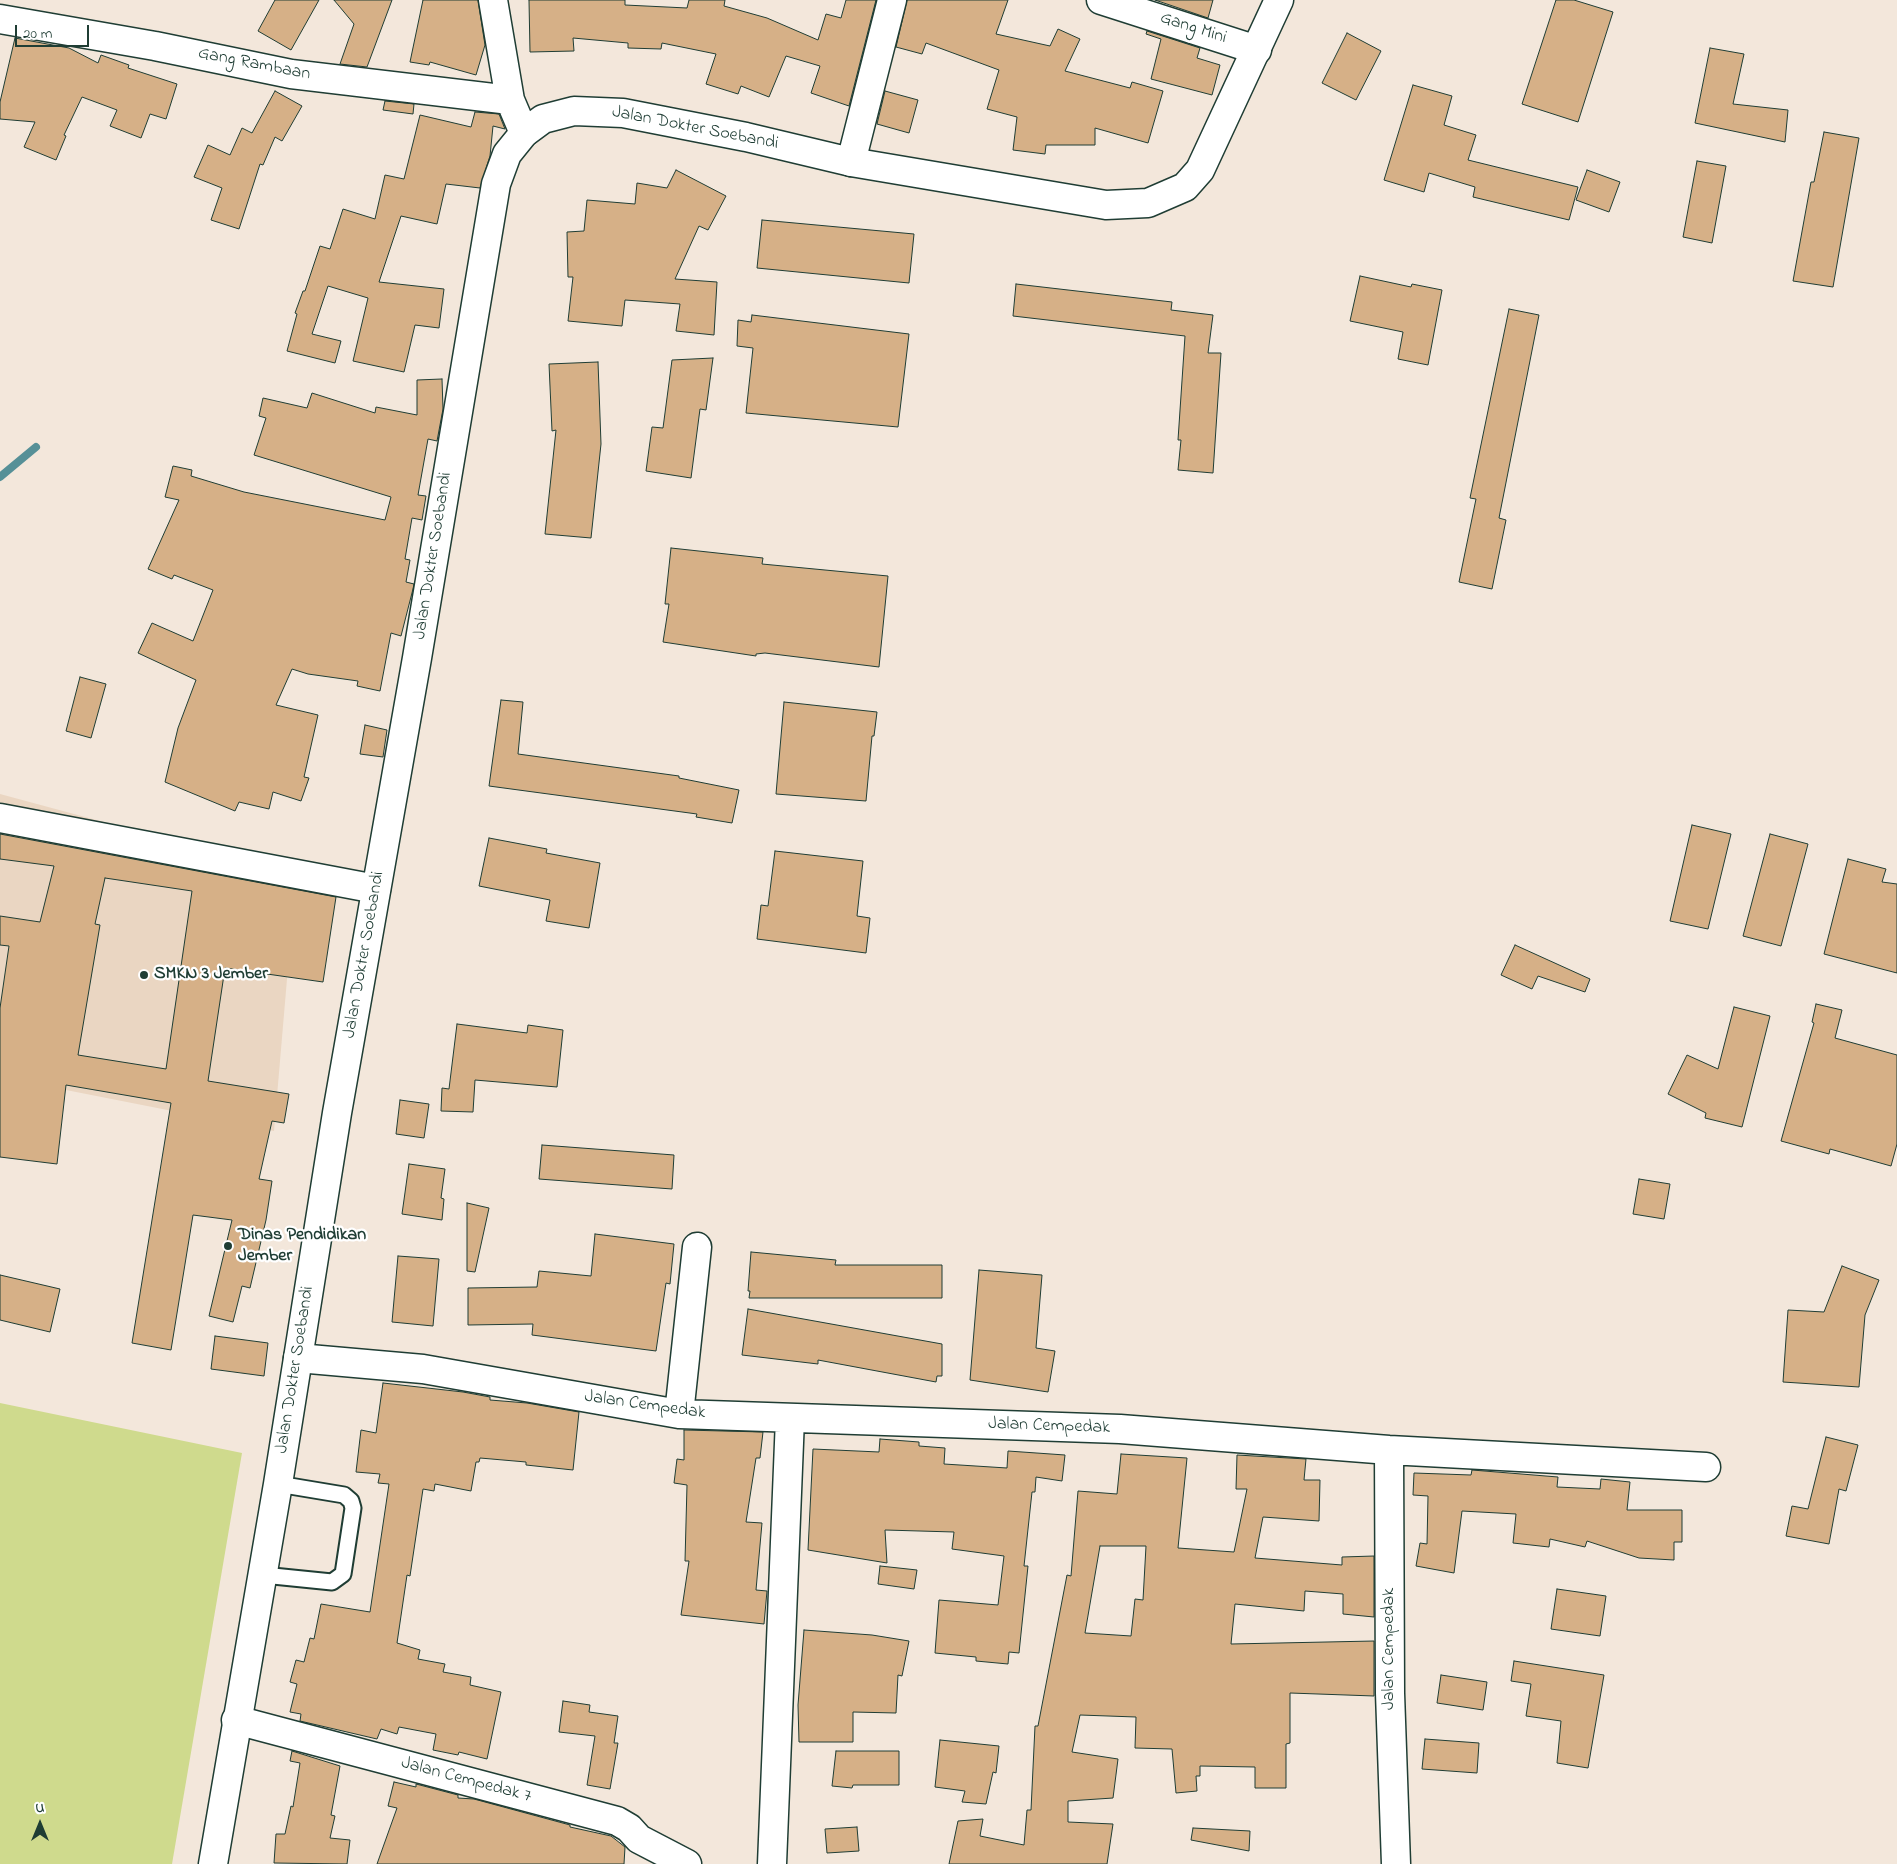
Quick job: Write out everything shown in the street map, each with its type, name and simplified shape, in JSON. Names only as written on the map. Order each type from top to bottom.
[{"type":"street","points":[[494,0],[510,100],[524,133]]},
{"type":"street","points":[[851,162],[892,0]]},
{"type":"street","name":"Gang Mini","points":[[1101,0],[1256,50]]},
{"type":"street","name":"Jalan Dokter Soebandi","points":[[213,1864],[236,1720],[278,1484],[337,1113],[496,184],[506,154],[524,133],[543,119],[574,111],[623,113],[746,137],[851,162],[1106,205],[1148,203],[1185,188],[1200,170],[1279,0]]},
{"type":"street","name":"Gang Rambaan","points":[[0,19],[155,46],[291,74],[510,100]]},
{"type":"street","points":[[0,818],[376,889]]},
{"type":"street","points":[[679,1414],[697,1247]]},
{"type":"street","name":"Jalan Cempedak","points":[[298,1358],[423,1369],[679,1414],[1120,1429],[1390,1450],[1390,1693],[1396,1864]]},
{"type":"street","points":[[772,1864],[790,1418]]},
{"type":"street","points":[[1390,1450],[1706,1467]]},
{"type":"street","name":"Jalan Cempedak 7","points":[[236,1720],[617,1821],[629,1828],[640,1839],[687,1864]]},
{"type":"lane","points":[[263,1574],[332,1582],[343,1574],[353,1508],[351,1501],[344,1495],[278,1484]]},
{"type":"shaded area","name":"SMKN 3 Jember","points":[[0,794],[296,874],[274,1131],[0,1077]]},
{"type":"green space","points":[[0,1403],[242,1453],[172,1864],[0,1864]]},
{"type":"building","points":[[275,0],[319,0],[291,50],[258,31]]},
{"type":"building","points":[[334,0],[392,0],[367,67],[340,64],[354,24]]},
{"type":"building","points":[[423,0],[478,0],[485,45],[476,75],[430,62],[429,65],[410,62]]},
{"type":"building","points":[[529,0],[625,0],[625,5],[687,8],[689,0],[725,0],[724,6],[767,18],[818,40],[826,14],[841,18],[846,0],[876,0],[849,106],[811,93],[820,66],[786,56],[769,97],[741,86],[738,94],[706,84],[716,54],[662,43],[661,49],[628,48],[628,43],[573,38],[574,51],[530,52]]},
{"type":"building","points":[[907,0],[1008,0],[996,34],[1050,46],[1058,29],[1080,39],[1065,71],[1130,88],[1132,82],[1163,91],[1148,143],[1095,128],[1095,145],[1046,145],[1045,154],[1013,150],[1017,117],[987,109],[999,70],[926,43],[922,54],[896,47]]},
{"type":"building","points":[[1155,0],[1213,0],[1208,18]]},
{"type":"building","points":[[1556,0],[1574,0],[1613,12],[1578,122],[1522,104]]},
{"type":"building","points":[[1147,31],[1200,48],[1197,58],[1220,65],[1212,95],[1151,79],[1161,39],[1146,34]]},
{"type":"building","points":[[1347,33],[1381,51],[1356,100],[1322,83]]},
{"type":"building","points":[[15,38],[69,48],[98,63],[101,55],[129,65],[128,68],[177,84],[166,119],[150,114],[141,138],[110,126],[117,110],[82,97],[64,135],[66,136],[56,160],[24,147],[35,122],[0,119],[0,102]]},
{"type":"building","points":[[1710,48],[1744,54],[1733,104],[1788,110],[1785,142],[1695,123]]},
{"type":"building","points":[[1413,85],[1452,96],[1444,125],[1476,135],[1468,160],[1578,187],[1569,220],[1473,197],[1475,187],[1429,173],[1424,192],[1384,180]]},
{"type":"building","points":[[275,91],[302,106],[282,141],[275,137],[263,165],[260,164],[239,229],[211,220],[222,188],[194,177],[208,145],[230,155],[242,128],[252,133]]},
{"type":"building","points":[[885,91],[918,100],[909,133],[877,124]]},
{"type":"building","points":[[385,101],[414,104],[413,114],[383,110]]},
{"type":"building","points":[[475,112],[499,114],[505,129],[493,126],[490,156],[480,188],[446,184],[437,224],[401,216],[379,282],[444,289],[439,328],[415,325],[404,372],[353,361],[368,298],[328,286],[312,334],[341,341],[335,363],[287,351],[297,314],[295,313],[303,291],[305,291],[320,246],[330,249],[343,209],[375,219],[385,175],[404,179],[420,115],[471,127]]},
{"type":"building","points":[[1824,132],[1859,138],[1833,287],[1793,281],[1811,182],[1814,182]]},
{"type":"building","points":[[1697,161],[1726,166],[1712,243],[1683,237]]},
{"type":"building","points":[[676,170],[726,196],[708,230],[699,226],[675,279],[717,282],[714,335],[676,331],[680,304],[625,300],[622,326],[568,321],[573,277],[568,277],[567,232],[584,231],[587,200],[635,204],[637,183],[667,188]]},
{"type":"building","points":[[1587,170],[1620,182],[1609,212],[1576,200]]},
{"type":"building","points":[[762,220],[914,234],[909,283],[757,268]]},
{"type":"building","points":[[1360,276],[1411,287],[1412,284],[1442,290],[1428,365],[1398,359],[1403,332],[1350,321]]},
{"type":"building","points":[[1016,284],[1172,302],[1171,310],[1213,315],[1208,353],[1221,353],[1213,473],[1178,470],[1181,440],[1178,440],[1185,336],[1013,316]]},
{"type":"building","points":[[1509,309],[1539,315],[1499,518],[1506,520],[1492,589],[1459,582],[1476,499],[1470,498]]},
{"type":"building","points":[[752,315],[909,334],[898,427],[746,413],[753,348],[737,346],[738,320],[751,322]]},
{"type":"building","points":[[713,358],[706,410],[700,409],[691,478],[646,471],[652,427],[663,428],[672,360]]},
{"type":"building","points":[[598,362],[601,444],[591,538],[545,534],[556,430],[552,431],[549,364]]},
{"type":"building","points":[[442,379],[443,409],[437,441],[428,439],[418,495],[426,496],[422,520],[412,518],[405,559],[410,560],[406,582],[414,584],[401,636],[391,633],[380,691],[357,686],[358,681],[308,674],[292,669],[276,705],[318,715],[304,777],[309,778],[301,801],[273,792],[269,809],[239,802],[235,811],[165,782],[178,728],[196,680],[138,653],[152,623],[193,641],[213,590],[174,575],[172,579],[148,569],[179,500],[165,497],[173,466],[192,470],[191,476],[244,492],[385,520],[391,497],[254,455],[266,418],[259,416],[263,398],[307,408],[312,393],[375,413],[376,407],[417,415],[417,380]]},
{"type":"building","points":[[671,548],[763,558],[762,564],[888,576],[879,667],[765,653],[756,654],[756,656],[663,642],[669,604],[665,604]]},
{"type":"building","points":[[80,677],[106,684],[91,738],[66,731]]},
{"type":"building","points":[[501,700],[523,702],[518,754],[679,776],[679,778],[739,790],[732,823],[696,817],[697,814],[489,786]]},
{"type":"building","points":[[784,702],[877,712],[874,736],[872,736],[866,801],[776,794]]},
{"type":"building","points":[[365,725],[387,730],[383,757],[360,754]]},
{"type":"building","points":[[1692,825],[1731,834],[1708,929],[1670,921]]},
{"type":"building","points":[[0,834],[336,897],[323,982],[225,968],[208,1081],[289,1094],[284,1123],[272,1121],[259,1179],[272,1181],[266,1220],[250,1288],[242,1286],[233,1322],[209,1316],[232,1220],[193,1215],[171,1350],[132,1343],[171,1103],[66,1085],[57,1164],[0,1157],[0,1008],[9,946],[0,945],[0,916],[40,922],[54,866],[0,859]],"holes":[[[105,878],[192,891],[166,1069],[78,1055],[100,925],[95,924]]]},
{"type":"building","points":[[1770,834],[1808,844],[1781,946],[1743,936]]},
{"type":"building","points":[[489,838],[547,849],[546,853],[600,863],[589,928],[546,921],[550,900],[479,886]]},
{"type":"building","points":[[775,851],[863,861],[857,916],[870,918],[866,953],[757,939],[761,905],[768,906]]},
{"type":"building","points":[[1848,859],[1886,869],[1882,882],[1897,884],[1897,973],[1824,954]]},
{"type":"building","points":[[1515,945],[1590,979],[1585,992],[1538,976],[1532,989],[1501,975]]},
{"type":"building","points":[[1816,1004],[1842,1010],[1835,1038],[1897,1055],[1897,1144],[1891,1166],[1830,1149],[1829,1154],[1781,1141],[1814,1023],[1812,1022]]},
{"type":"building","points":[[1734,1007],[1770,1016],[1742,1127],[1705,1118],[1706,1113],[1668,1094],[1687,1055],[1718,1069]]},
{"type":"building","points":[[457,1024],[527,1033],[528,1025],[563,1030],[557,1087],[475,1080],[473,1112],[441,1111],[442,1088],[449,1089]]},
{"type":"building","points":[[400,1100],[429,1104],[424,1138],[396,1134]]},
{"type":"building","points":[[542,1145],[674,1155],[672,1189],[539,1179]]},
{"type":"building","points":[[409,1164],[445,1169],[441,1198],[444,1199],[442,1220],[402,1214]]},
{"type":"building","points":[[1639,1179],[1670,1184],[1664,1219],[1633,1214]]},
{"type":"building","points":[[467,1203],[489,1208],[475,1272],[467,1271]]},
{"type":"building","points":[[595,1234],[674,1244],[670,1284],[666,1283],[656,1351],[532,1335],[533,1324],[468,1325],[468,1288],[537,1287],[539,1271],[591,1276]]},
{"type":"building","points":[[751,1252],[836,1260],[835,1265],[942,1265],[942,1298],[749,1298]]},
{"type":"building","points":[[398,1256],[439,1259],[433,1326],[392,1322]]},
{"type":"building","points":[[1842,1266],[1879,1280],[1865,1315],[1859,1387],[1783,1382],[1788,1310],[1824,1312]]},
{"type":"building","points":[[979,1270],[1042,1275],[1036,1348],[1055,1351],[1048,1392],[970,1380]]},
{"type":"building","points":[[0,1275],[60,1289],[50,1332],[0,1320]]},
{"type":"building","points":[[748,1309],[942,1344],[942,1376],[937,1376],[936,1382],[818,1360],[818,1364],[742,1355]]},
{"type":"building","points":[[215,1336],[268,1343],[264,1376],[211,1369]]},
{"type":"building","points":[[383,1383],[463,1392],[490,1397],[490,1400],[527,1403],[579,1412],[573,1470],[526,1465],[526,1462],[480,1458],[479,1462],[476,1462],[471,1491],[435,1484],[434,1491],[423,1489],[410,1576],[407,1575],[397,1643],[420,1650],[418,1659],[445,1664],[443,1672],[471,1677],[470,1685],[501,1692],[487,1759],[459,1752],[458,1755],[433,1750],[436,1734],[399,1727],[397,1734],[381,1729],[377,1739],[300,1721],[301,1714],[290,1712],[297,1684],[290,1682],[296,1660],[304,1662],[310,1638],[314,1639],[321,1604],[370,1612],[389,1484],[378,1483],[380,1474],[356,1472],[361,1430],[376,1433]]},
{"type":"building","points":[[684,1430],[763,1432],[760,1458],[756,1458],[746,1522],[762,1523],[756,1590],[767,1591],[764,1624],[681,1615],[689,1561],[685,1561],[687,1485],[674,1483],[677,1459],[684,1460]]},
{"type":"building","points":[[1826,1437],[1858,1445],[1846,1491],[1839,1489],[1829,1544],[1786,1536],[1792,1506],[1808,1509]]},
{"type":"building","points":[[880,1439],[919,1442],[919,1446],[945,1448],[944,1464],[1007,1468],[1008,1451],[1065,1455],[1062,1481],[1036,1477],[1035,1492],[1032,1492],[1024,1566],[1028,1566],[1019,1653],[1009,1652],[1008,1664],[976,1661],[976,1657],[935,1653],[939,1600],[998,1605],[1004,1556],[952,1549],[954,1532],[885,1530],[887,1563],[808,1550],[813,1449],[879,1452]]},
{"type":"building","points":[[1121,1454],[1187,1458],[1178,1548],[1234,1552],[1247,1489],[1236,1489],[1237,1455],[1306,1459],[1304,1480],[1320,1480],[1319,1521],[1263,1517],[1255,1558],[1342,1565],[1342,1557],[1374,1556],[1374,1617],[1343,1614],[1343,1594],[1305,1591],[1304,1611],[1235,1604],[1231,1644],[1374,1641],[1374,1696],[1290,1693],[1290,1743],[1286,1744],[1286,1788],[1255,1788],[1255,1767],[1200,1766],[1200,1776],[1196,1776],[1197,1791],[1176,1793],[1172,1749],[1135,1748],[1136,1717],[1080,1715],[1072,1752],[1118,1759],[1113,1798],[1068,1801],[1068,1822],[1113,1824],[1107,1864],[949,1864],[958,1821],[983,1819],[980,1836],[1024,1845],[1027,1810],[1031,1810],[1035,1726],[1038,1726],[1067,1575],[1071,1576],[1078,1491],[1117,1494]],"holes":[[[1100,1546],[1146,1546],[1143,1600],[1135,1599],[1131,1636],[1085,1633]]]},
{"type":"building","points":[[1472,1470],[1558,1477],[1557,1487],[1600,1489],[1601,1479],[1630,1482],[1627,1510],[1682,1510],[1682,1542],[1674,1542],[1674,1560],[1639,1558],[1587,1541],[1585,1547],[1550,1539],[1549,1547],[1513,1543],[1516,1514],[1462,1511],[1454,1573],[1416,1566],[1420,1543],[1427,1544],[1428,1496],[1413,1495],[1414,1473],[1471,1475]]},
{"type":"building","points":[[880,1566],[917,1570],[914,1589],[878,1584]]},
{"type":"building","points":[[1557,1589],[1606,1596],[1600,1636],[1551,1629]]},
{"type":"building","points":[[804,1630],[872,1635],[909,1641],[902,1676],[898,1675],[896,1713],[853,1712],[853,1742],[799,1742],[798,1705]]},
{"type":"building","points":[[1514,1661],[1604,1675],[1588,1768],[1557,1763],[1561,1721],[1526,1716],[1531,1684],[1511,1681]]},
{"type":"building","points":[[1441,1675],[1487,1682],[1483,1710],[1437,1703]]},
{"type":"building","points":[[563,1701],[590,1705],[589,1712],[618,1716],[614,1743],[618,1743],[610,1789],[587,1785],[595,1736],[559,1732]]},
{"type":"building","points":[[1425,1739],[1479,1743],[1477,1773],[1422,1769]]},
{"type":"building","points":[[940,1740],[999,1746],[996,1773],[993,1772],[986,1804],[962,1802],[965,1791],[935,1787]]},
{"type":"building","points":[[292,1751],[340,1766],[331,1815],[335,1816],[330,1838],[350,1840],[347,1864],[274,1863],[276,1834],[285,1834],[291,1806],[293,1807],[300,1763],[290,1761]]},
{"type":"building","points":[[836,1751],[899,1751],[899,1785],[853,1785],[852,1788],[832,1786]]},
{"type":"building","points":[[394,1782],[416,1787],[416,1784],[458,1795],[458,1798],[474,1799],[570,1825],[570,1827],[611,1836],[625,1847],[624,1864],[377,1864],[397,1808],[388,1806]]},
{"type":"building","points":[[857,1827],[859,1851],[827,1853],[825,1829]]},
{"type":"building","points":[[1193,1828],[1250,1831],[1249,1851],[1191,1840]]},
{"type":"waterway","points":[[0,477],[36,447]]},
{"type":"place","name":"SMKN 3 Jember","points":[[144,975]]},
{"type":"place","name":"Dinas Pendidikan Jember","points":[[228,1246]]}]
